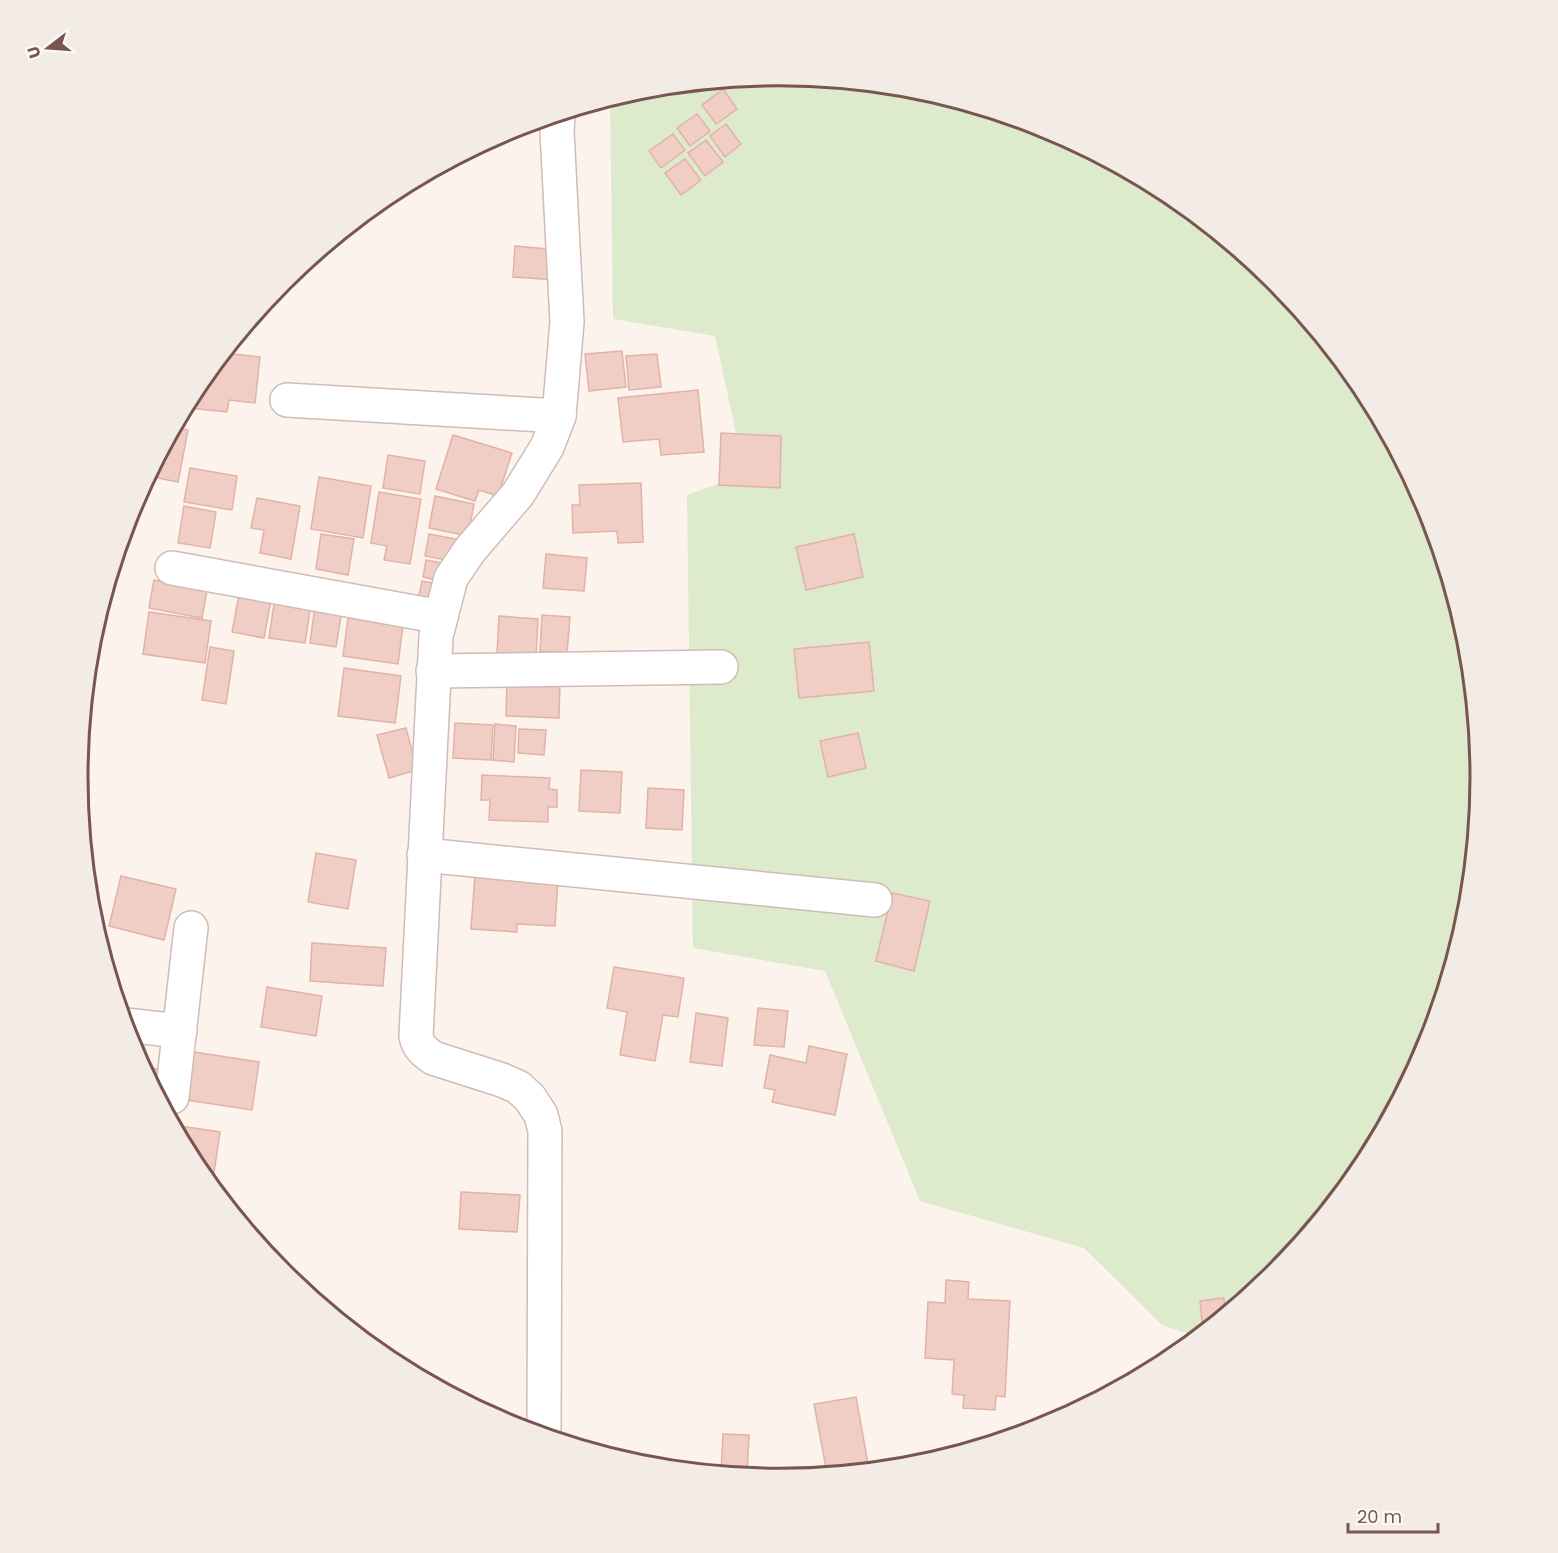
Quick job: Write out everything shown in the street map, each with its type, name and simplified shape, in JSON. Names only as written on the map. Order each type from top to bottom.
[{"type":"street","points":[[544,1426],[545,1131],[541,1115],[530,1098],[518,1087],[433,1058],[418,1044],[416,1036],[436,636],[451,578],[470,550],[519,494],[547,447],[559,416],[567,322],[558,122]]},
{"type":"street","points":[[287,399],[559,416]]},
{"type":"street","points":[[172,568],[441,617]]},
{"type":"street","points":[[434,671],[721,667]]},
{"type":"street","points":[[424,855],[875,900]]},
{"type":"street","points":[[172,1097],[191,928]]},
{"type":"street","points":[[135,1026],[180,1031]]},
{"type":"green space","points":[[734,87],[824,87],[869,91],[958,109],[1001,122],[1085,157],[1163,202],[1235,257],[1299,321],[1354,393],[1377,431],[1399,471],[1433,554],[1457,642],[1469,731],[1470,776],[1469,822],[1457,911],[1433,999],[1417,1041],[1399,1082],[1354,1160],[1299,1232],[1268,1265],[1235,1296],[1188,1334],[1162,1325],[1084,1248],[920,1201],[825,971],[693,948],[687,495],[745,474],[715,336],[613,319],[610,107],[689,91]]},
{"type":"building","points":[[723,89],[737,109],[716,124],[702,105]]},
{"type":"building","points":[[697,114],[710,131],[690,146],[677,128]]},
{"type":"building","points":[[726,124],[741,144],[725,157],[710,136]]},
{"type":"building","points":[[673,134],[685,150],[661,168],[649,151]]},
{"type":"building","points":[[706,140],[723,162],[705,176],[688,153]]},
{"type":"building","points":[[685,159],[701,180],[681,195],[665,173]]},
{"type":"building","points":[[515,246],[559,250],[557,280],[513,277]]},
{"type":"building","points":[[622,351],[626,387],[589,391],[585,354]]},
{"type":"building","points":[[233,354],[260,357],[255,403],[229,400],[227,412],[195,408]]},
{"type":"building","points":[[657,354],[661,387],[629,390],[626,356]]},
{"type":"building","points":[[698,390],[704,452],[661,455],[659,439],[623,442],[618,398]]},
{"type":"building","points":[[182,429],[188,430],[178,482],[156,478]]},
{"type":"building","points":[[721,433],[781,436],[780,488],[719,485]]},
{"type":"building","points":[[453,435],[512,453],[498,496],[479,490],[475,501],[436,489]]},
{"type":"building","points":[[388,455],[425,461],[420,494],[383,488]]},
{"type":"building","points":[[190,468],[237,476],[232,510],[184,502]]},
{"type":"building","points":[[319,477],[371,486],[363,538],[311,529]]},
{"type":"building","points":[[641,483],[643,542],[618,543],[617,531],[573,533],[572,505],[580,505],[579,485]]},
{"type":"building","points":[[379,492],[421,499],[410,564],[384,560],[387,546],[371,543]]},
{"type":"building","points":[[435,496],[474,504],[468,536],[429,528]]},
{"type":"building","points":[[257,498],[300,506],[291,559],[260,553],[264,530],[251,528]]},
{"type":"building","points":[[184,506],[216,512],[210,548],[178,543]]},
{"type":"building","points":[[321,534],[354,539],[348,575],[316,569]]},
{"type":"building","points":[[429,534],[461,540],[457,562],[425,556]]},
{"type":"building","points":[[854,534],[863,577],[806,590],[796,547]]},
{"type":"building","points":[[546,554],[587,558],[584,591],[543,588]]},
{"type":"building","points":[[426,560],[443,563],[440,581],[423,577]]},
{"type":"building","points":[[154,580],[207,590],[202,618],[149,608]]},
{"type":"building","points":[[422,581],[441,585],[437,603],[418,600]]},
{"type":"building","points":[[240,589],[272,594],[264,638],[232,632]]},
{"type":"building","points":[[275,597],[311,603],[305,643],[269,638]]},
{"type":"building","points":[[315,606],[342,610],[336,647],[310,643]]},
{"type":"building","points":[[149,612],[211,621],[205,663],[143,654]]},
{"type":"building","points":[[542,615],[570,617],[567,653],[540,651]]},
{"type":"building","points":[[499,616],[538,619],[536,656],[497,653]]},
{"type":"building","points":[[348,618],[403,626],[398,664],[343,656]]},
{"type":"building","points":[[869,642],[874,691],[799,698],[794,649]]},
{"type":"building","points":[[210,647],[234,651],[226,704],[202,700]]},
{"type":"building","points":[[344,668],[401,676],[395,723],[338,716]]},
{"type":"building","points":[[507,680],[560,682],[559,718],[506,716]]},
{"type":"building","points":[[455,723],[493,725],[491,760],[453,758]]},
{"type":"building","points":[[495,724],[516,726],[514,762],[493,760]]},
{"type":"building","points":[[406,728],[417,770],[389,778],[377,735]]},
{"type":"building","points":[[519,729],[546,730],[544,755],[518,753]]},
{"type":"building","points":[[858,733],[866,768],[828,777],[820,741]]},
{"type":"building","points":[[581,770],[622,772],[620,813],[579,811]]},
{"type":"building","points":[[482,775],[550,778],[549,789],[557,790],[557,807],[548,807],[548,822],[489,820],[490,800],[481,800]]},
{"type":"building","points":[[648,788],[684,790],[682,830],[646,828]]},
{"type":"building","points":[[316,853],[356,860],[348,909],[308,902]]},
{"type":"building","points":[[475,874],[558,880],[555,926],[517,924],[517,932],[471,929]]},
{"type":"building","points":[[121,876],[176,889],[164,940],[109,926]]},
{"type":"building","points":[[892,893],[930,901],[914,971],[876,961]]},
{"type":"building","points":[[312,943],[386,948],[383,986],[310,981]]},
{"type":"building","points":[[614,967],[684,978],[678,1017],[663,1015],[655,1061],[620,1055],[627,1012],[607,1008]]},
{"type":"building","points":[[267,987],[322,996],[316,1036],[261,1027]]},
{"type":"building","points":[[758,1008],[788,1011],[784,1047],[754,1045]]},
{"type":"building","points":[[696,1013],[728,1018],[722,1066],[690,1062]]},
{"type":"building","points":[[809,1046],[847,1054],[835,1115],[772,1102],[775,1090],[764,1088],[770,1055],[806,1063]]},
{"type":"building","points":[[194,1052],[259,1062],[252,1110],[187,1100]]},
{"type":"building","points":[[153,1069],[163,1070],[161,1085]]},
{"type":"building","points":[[184,1126],[220,1132],[214,1174]]},
{"type":"building","points":[[461,1192],[520,1195],[517,1232],[459,1229]]},
{"type":"building","points":[[946,1280],[969,1282],[968,1299],[1010,1301],[1005,1397],[996,1396],[995,1410],[963,1408],[964,1395],[952,1394],[954,1360],[925,1358],[928,1302],[945,1303]]},
{"type":"building","points":[[1224,1298],[1224,1305],[1202,1323],[1200,1301]]},
{"type":"building","points":[[856,1397],[868,1462],[826,1466],[814,1404]]},
{"type":"building","points":[[723,1434],[749,1435],[747,1467],[721,1465]]}]
